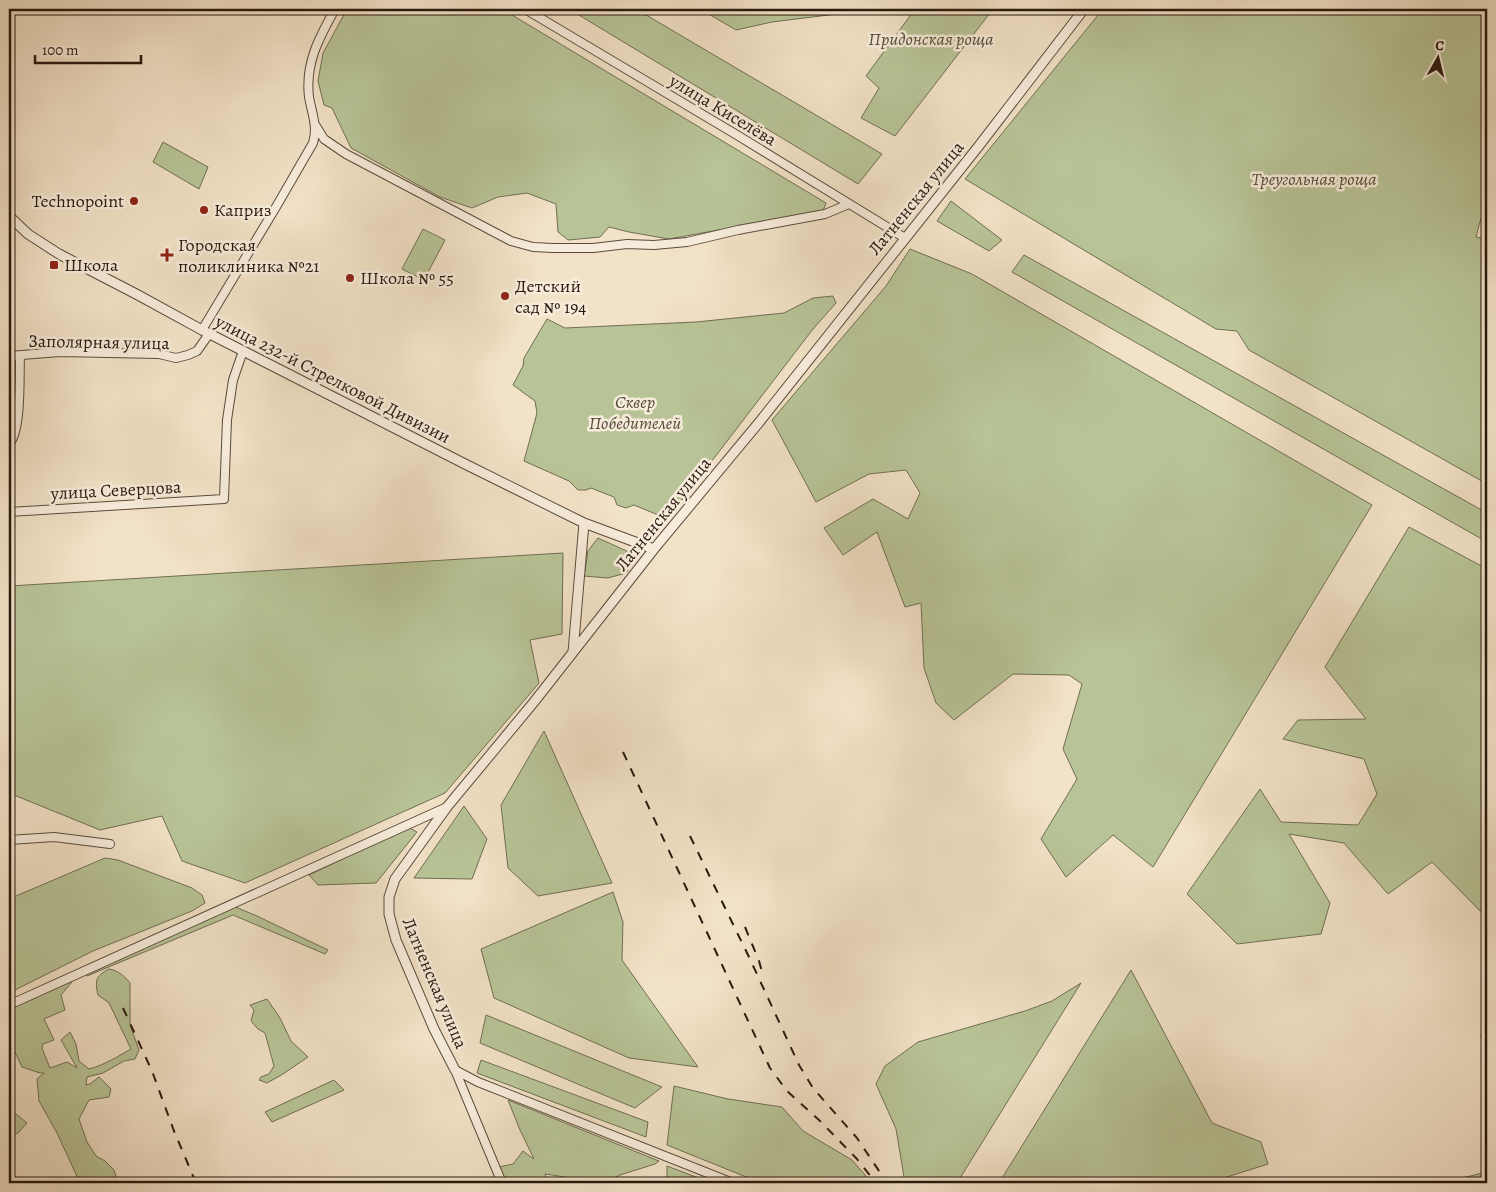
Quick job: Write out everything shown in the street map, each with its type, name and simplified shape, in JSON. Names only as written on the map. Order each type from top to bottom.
[{"type":"street","points":[[335,9],[311,57],[308,70],[312,115],[324,139],[346,154],[511,241],[533,247],[593,248],[627,244],[654,246],[687,242],[738,230],[825,214],[849,204]]},
{"type":"street","name":"улица Киселёва","points":[[525,9],[905,238]]},
{"type":"street","name":"Латненская улица","points":[[502,1183],[455,1070],[434,1029],[396,940],[389,914],[390,897],[395,879],[447,807],[534,702],[654,549],[761,420],[978,147],[1084,9]]},
{"type":"street","points":[[205,332],[313,143],[316,136],[316,126]]},
{"type":"street","name":"улица 232-й Стрелковой Дивизии","points":[[9,216],[28,234],[58,254],[373,419],[584,523],[654,549]]},
{"type":"street","name":"Заполярная улица","points":[[9,356],[70,352],[159,354],[176,358],[197,351],[205,332]]},
{"type":"street","name":"улица Северцова","points":[[9,512],[224,499],[226,420],[233,380],[243,351]]},
{"type":"street","points":[[9,444],[14,437],[18,422],[20,356]]},
{"type":"street","points":[[573,652],[584,523]]},
{"type":"street","points":[[9,1005],[447,807]]},
{"type":"street","points":[[9,840],[54,836],[110,844]]},
{"type":"street","name":"Латненская улица","points":[[455,1070],[478,1082],[733,1183]]},
{"type":"green space","points":[[347,9],[502,9],[826,203],[823,211],[669,239],[609,227],[600,237],[568,240],[558,232],[556,204],[527,193],[498,197],[472,208],[440,197],[351,148],[332,108],[324,105],[318,81],[323,53]]},
{"type":"green space","points":[[569,9],[636,9],[882,154],[858,184]]},
{"type":"green space","name":"Придонская роща","points":[[700,9],[856,9],[853,12],[772,22],[736,30]]},
{"type":"green space","name":"Придонская роща","points":[[915,9],[993,9],[895,136],[861,118],[879,88],[866,76]]},
{"type":"green space","name":"Треугольная роща","points":[[1103,9],[1487,9],[1487,218],[1481,218],[1476,237],[1487,239],[1487,484],[1249,350],[1237,331],[1216,329],[965,179]]},
{"type":"green space","points":[[163,142],[208,167],[199,189],[153,162]]},
{"type":"green space","points":[[951,201],[1002,240],[989,251],[937,221]]},
{"type":"green space","points":[[423,229],[445,240],[424,280],[402,269]]},
{"type":"green space","points":[[910,249],[972,274],[1372,505],[1153,867],[1113,835],[1066,877],[1041,839],[1077,779],[1063,749],[1082,684],[1069,675],[1013,674],[954,720],[936,703],[924,668],[921,603],[905,607],[877,532],[843,555],[824,528],[873,499],[908,519],[920,493],[906,470],[869,474],[816,502],[772,420],[886,286]]},
{"type":"green space","points":[[1024,255],[1487,513],[1487,542],[1012,272]]},
{"type":"green space","name":"Сквер Победителей","points":[[833,296],[836,303],[813,329],[682,500],[676,500],[663,517],[634,505],[626,508],[617,505],[614,497],[591,488],[578,490],[569,481],[524,461],[537,413],[535,401],[513,385],[523,366],[524,358],[547,319],[565,328],[696,322],[784,313],[813,298]]},
{"type":"green space","points":[[1409,527],[1487,569],[1487,918],[1432,862],[1388,894],[1344,843],[1289,834],[1330,903],[1321,934],[1237,944],[1187,894],[1260,789],[1281,822],[1358,825],[1377,794],[1364,759],[1283,739],[1298,720],[1366,719],[1325,667]]},
{"type":"green space","points":[[598,538],[631,553],[634,560],[626,573],[608,578],[584,576],[588,551]]},
{"type":"green space","points":[[563,553],[562,634],[530,640],[539,683],[445,793],[245,883],[182,861],[162,816],[100,830],[9,793],[9,586]]},
{"type":"green space","points":[[544,731],[612,883],[538,896],[508,868],[501,805]]},
{"type":"green space","points":[[464,806],[487,839],[472,879],[414,878]]},
{"type":"green space","points":[[408,827],[417,832],[376,883],[318,885],[309,875]]},
{"type":"green space","points":[[105,858],[118,860],[192,888],[202,895],[205,903],[192,911],[93,951],[17,989],[9,996],[9,899]]},
{"type":"green space","points":[[613,892],[623,922],[622,960],[698,1067],[629,1058],[494,998],[481,949]]},
{"type":"green space","points":[[233,906],[328,950],[325,954],[233,915],[87,976],[87,973]]},
{"type":"green space","points":[[1487,953],[1487,1049],[1481,1037]]},
{"type":"green space","points":[[109,969],[124,976],[130,983],[130,1025],[139,1050],[135,1059],[124,1061],[103,1073],[87,1077],[86,1085],[99,1077],[111,1089],[109,1097],[89,1100],[79,1119],[87,1142],[96,1156],[105,1161],[114,1170],[118,1183],[80,1183],[57,1133],[39,1101],[37,1079],[44,1073],[22,1067],[12,1046],[9,1047],[9,1007],[71,978],[72,982],[61,995],[65,1010],[44,1019],[54,1040],[43,1044],[42,1048],[50,1068],[67,1062],[77,1068],[61,1040],[70,1032],[76,1044],[79,1061],[89,1069],[100,1065],[131,1049],[109,1003],[98,995],[97,979]]},
{"type":"green space","points":[[1131,970],[1212,1123],[1261,1142],[1268,1164],[1208,1183],[999,1183]]},
{"type":"green space","points":[[1081,983],[957,1183],[905,1183],[896,1129],[876,1084],[885,1066],[918,1042],[1025,1011],[1052,1001]]},
{"type":"green space","points":[[267,999],[280,1018],[291,1041],[308,1057],[267,1083],[259,1080],[261,1077],[269,1074],[274,1066],[265,1033],[258,1029],[251,1021],[254,1010],[250,1005]]},
{"type":"green space","points":[[486,1015],[662,1087],[635,1108],[480,1043]]},
{"type":"green space","points":[[481,1060],[648,1122],[646,1137],[477,1073]]},
{"type":"green space","points":[[334,1080],[344,1090],[272,1122],[265,1112]]},
{"type":"green space","points":[[674,1086],[728,1099],[782,1107],[803,1131],[852,1160],[872,1183],[761,1183],[667,1145]]},
{"type":"green space","points":[[508,1100],[659,1161],[620,1175],[605,1183],[545,1174],[546,1183],[506,1183],[499,1167],[513,1164],[523,1151],[534,1159]]},
{"type":"green space","points":[[16,1114],[27,1123],[18,1133],[9,1136],[9,1115]]},
{"type":"green space","points":[[667,1166],[712,1183],[669,1183]]},
{"type":"green space","points":[[1487,1172],[1487,1183],[1441,1183]]},
{"type":"railway","points":[[623,752],[770,1068],[787,1091],[857,1159],[876,1183]]},
{"type":"railway","points":[[690,836],[799,1065],[813,1088],[857,1138],[887,1183]]},
{"type":"railway","points":[[745,927],[763,975]]},
{"type":"railway","points":[[123,1008],[152,1071],[196,1183]]},
{"type":"place","name":"Technopoint","points":[[134,201]]},
{"type":"place","name":"Каприз","points":[[204,210]]},
{"type":"place","name":"Городская поликлиника №21","points":[[167,255]]},
{"type":"place","name":"Школа","points":[[54,265]]},
{"type":"place","name":"Школа № 55","points":[[350,278]]},
{"type":"place","name":"Детский сад № 194","points":[[505,296]]}]
